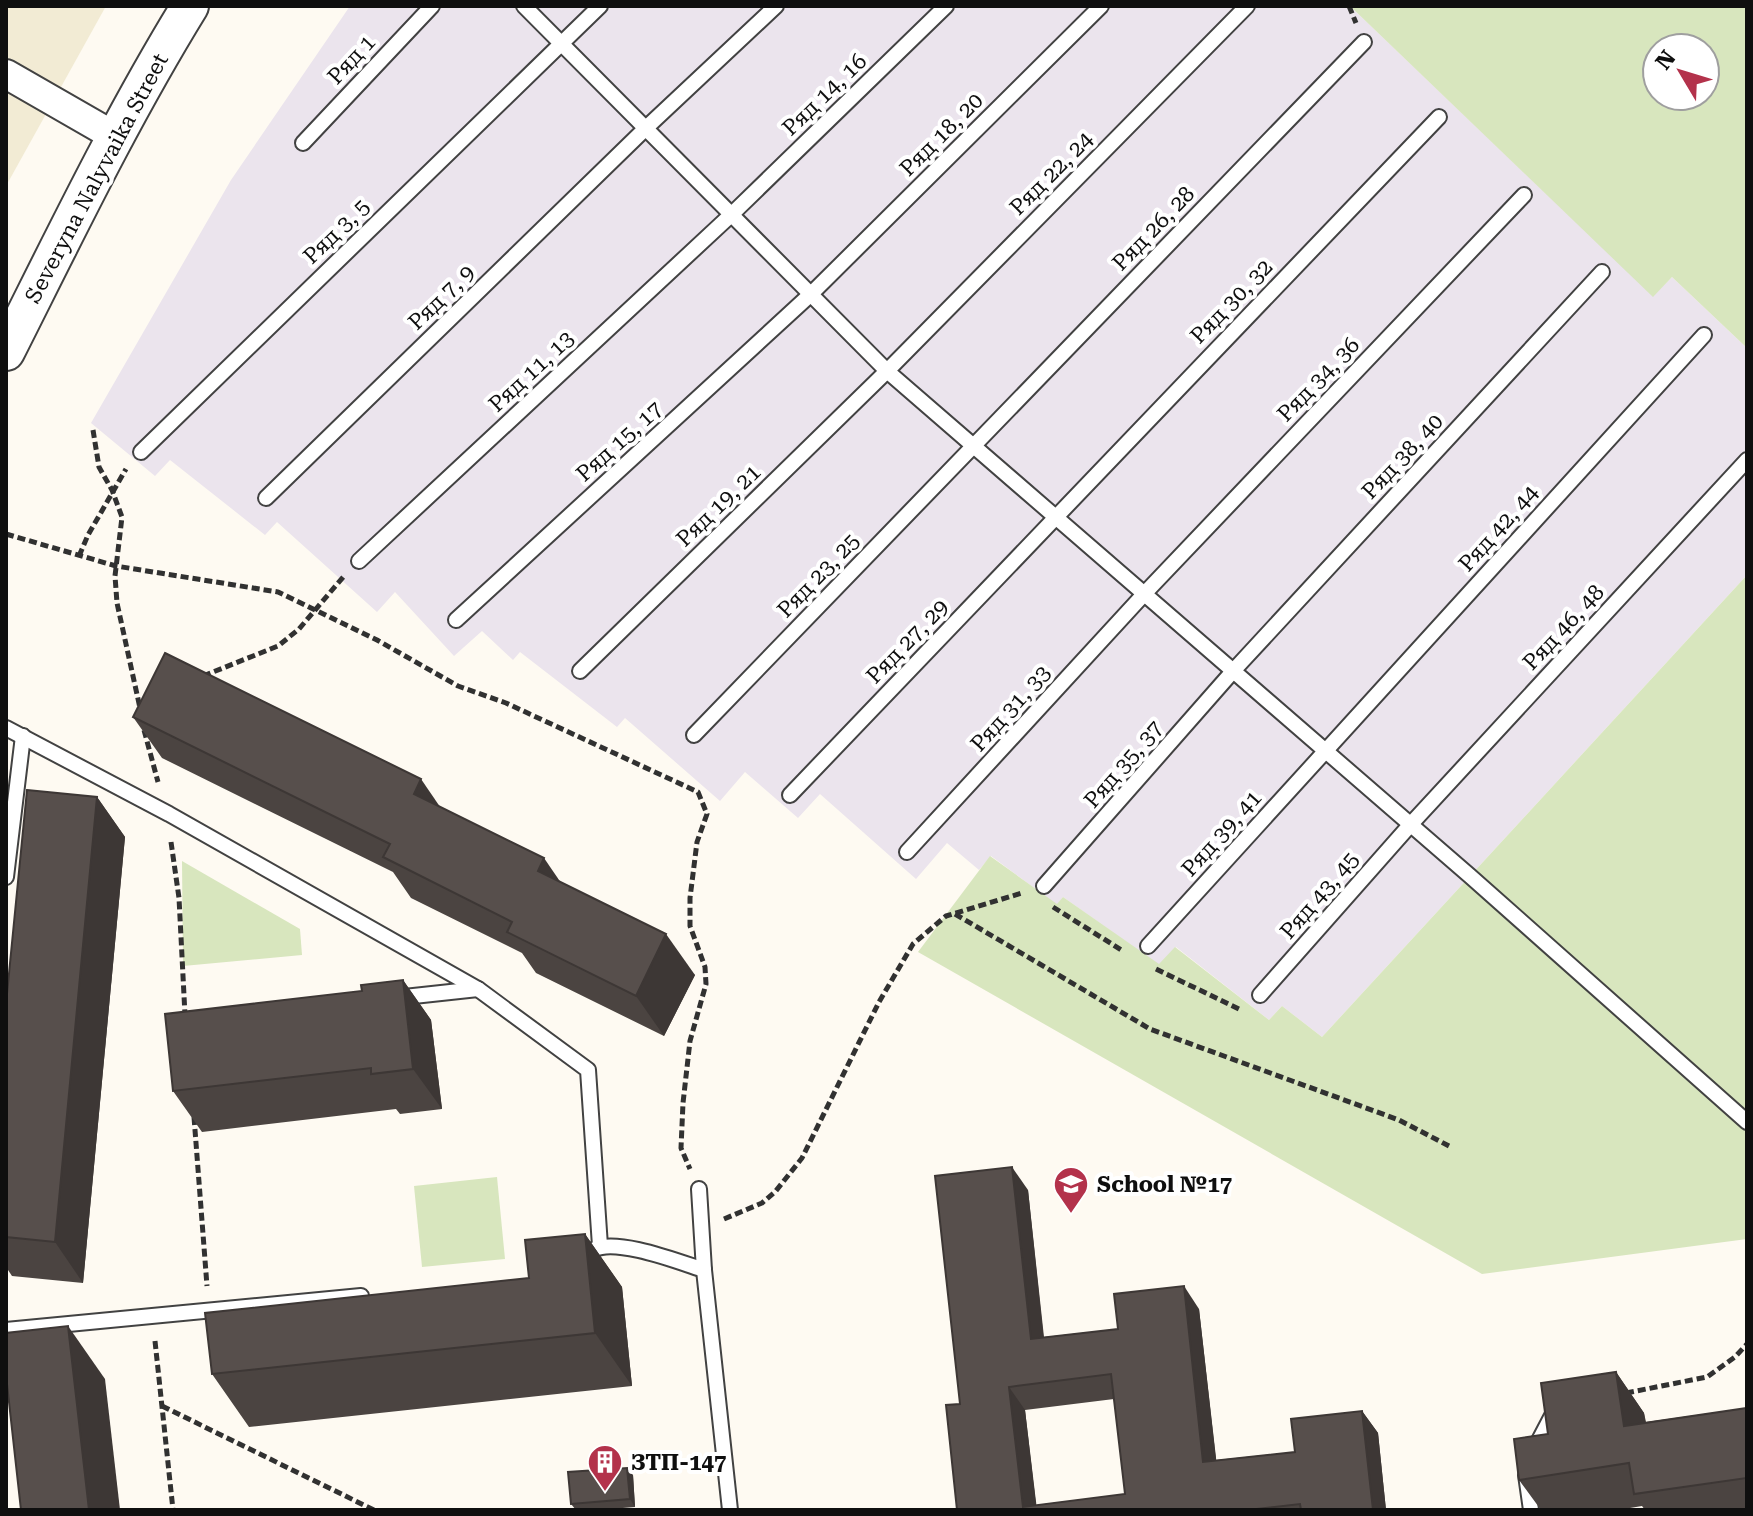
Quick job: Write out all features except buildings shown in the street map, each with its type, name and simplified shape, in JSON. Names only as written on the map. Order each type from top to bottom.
[{"type":"street","name":"Severyna Nalyvaika Street","points":[[6,352],[143,81],[190,6]]},
{"type":"street","points":[[6,74],[114,136]]},
{"type":"lane","name":"Ряд 1","points":[[303,143],[432,6]]},
{"type":"lane","points":[[524,6],[887,371],[1411,824],[1747,1122]]},
{"type":"lane","name":"Ряд 3, 5","points":[[141,452],[600,6]]},
{"type":"lane","name":"Ряд 7, 9","points":[[266,498],[647,127],[776,6]]},
{"type":"lane","name":"Ряд 14, 16","points":[[732,214],[946,6]]},
{"type":"lane","name":"Ряд 18, 20","points":[[811,294],[1101,6]]},
{"type":"lane","name":"Ряд 22, 24","points":[[887,371],[1247,6]]},
{"type":"lane","name":"Ряд 26, 28","points":[[973,445],[1364,42]]},
{"type":"lane","name":"Ряд 30, 32","points":[[1056,517],[1439,117]]},
{"type":"lane","name":"Ряд 34, 36","points":[[1145,593],[1524,195]]},
{"type":"lane","name":"Ряд 11, 13","points":[[359,561],[732,214]]},
{"type":"lane","name":"Ряд 38, 40","points":[[1234,670],[1602,272]]},
{"type":"lane","name":"Ряд 15, 17","points":[[456,620],[811,294]]},
{"type":"lane","name":"Ряд 42, 44","points":[[1326,750],[1704,335]]},
{"type":"lane","name":"Ряд 19, 21","points":[[580,671],[887,371]]},
{"type":"lane","name":"Ряд 23, 25","points":[[694,735],[973,445]]},
{"type":"lane","name":"Ряд 46, 48","points":[[1411,824],[1747,460]]},
{"type":"lane","name":"Ряд 27, 29","points":[[790,795],[1056,517]]},
{"type":"lane","name":"Ряд 31, 33","points":[[907,852],[1145,593]]},
{"type":"lane","name":"Ряд 35, 37","points":[[1044,886],[1234,670]]},
{"type":"lane","points":[[6,728],[169,814],[478,989],[588,1070],[600,1246]]},
{"type":"lane","points":[[6,877],[23,736]]},
{"type":"lane","name":"Ряд 39, 41","points":[[1148,946],[1326,750]]},
{"type":"lane","name":"Ряд 43, 45","points":[[1260,995],[1411,824]]},
{"type":"lane","points":[[385,999],[478,989]]},
{"type":"lane","points":[[699,1189],[704,1270],[730,1510]]},
{"type":"lane","points":[[575,1262],[600,1246],[643,1251],[704,1270]]},
{"type":"lane","points":[[6,1330],[379,1294]]},
{"type":"lane","points":[[1531,1510],[1525,1467],[1558,1404]]},
{"type":"path","points":[[93,430],[99,467],[122,517],[116,566],[117,603],[151,761],[169,814],[179,898],[186,1017]]},
{"type":"path","points":[[79,556],[112,490],[141,452]]},
{"type":"path","points":[[6,534],[116,566],[278,592],[317,609],[458,686],[506,703],[698,792],[707,814],[697,842],[690,926],[705,967],[706,984],[690,1041],[681,1148],[699,1189]]},
{"type":"path","points":[[196,679],[278,646],[299,629],[359,561]]},
{"type":"path","points":[[151,761],[158,747]]},
{"type":"path","points":[[701,1229],[762,1203],[789,1176],[819,1126],[851,1056],[905,954],[939,920],[1044,886]]},
{"type":"path","points":[[955,914],[1150,1029],[1399,1120],[1449,1146]]},
{"type":"path","points":[[193,1108],[209,1311]]},
{"type":"path","points":[[152,1316],[173,1510]]},
{"type":"path","points":[[1615,1395],[1707,1377],[1747,1344]]},
{"type":"path","points":[[162,1406],[374,1510]]},
{"type":"shaded area","points":[[6,6],[106,6],[6,186]]},
{"type":"shaded area","points":[[350,6],[1350,6],[1653,296],[1672,277],[1747,348],[1747,575],[1322,1037],[1282,1006],[1269,1020],[1176,947],[1159,965],[1063,897],[1057,905],[991,856],[979,870],[947,843],[916,879],[820,794],[798,818],[745,772],[720,801],[625,718],[617,727],[520,652],[513,660],[482,631],[454,656],[395,592],[377,612],[277,522],[265,535],[170,460],[155,476],[91,423],[231,180]]},
{"type":"green space","points":[[1350,6],[1747,6],[1747,348],[1672,277],[1653,297]]},
{"type":"green space","points":[[1747,575],[1747,1239],[1482,1274],[918,952],[990,856],[1057,904],[1063,897],[1159,964],[1175,947],[1269,1020],[1282,1006],[1322,1037]]},
{"type":"green space","points":[[182,861],[300,929],[302,955],[183,966]]},
{"type":"green space","points":[[497,1177],[505,1259],[422,1267],[414,1186]]},
{"type":"place","name":"School №17","points":[[1071,1215]]},
{"type":"place","name":"ЗТП-147","points":[[605,1493]]}]
